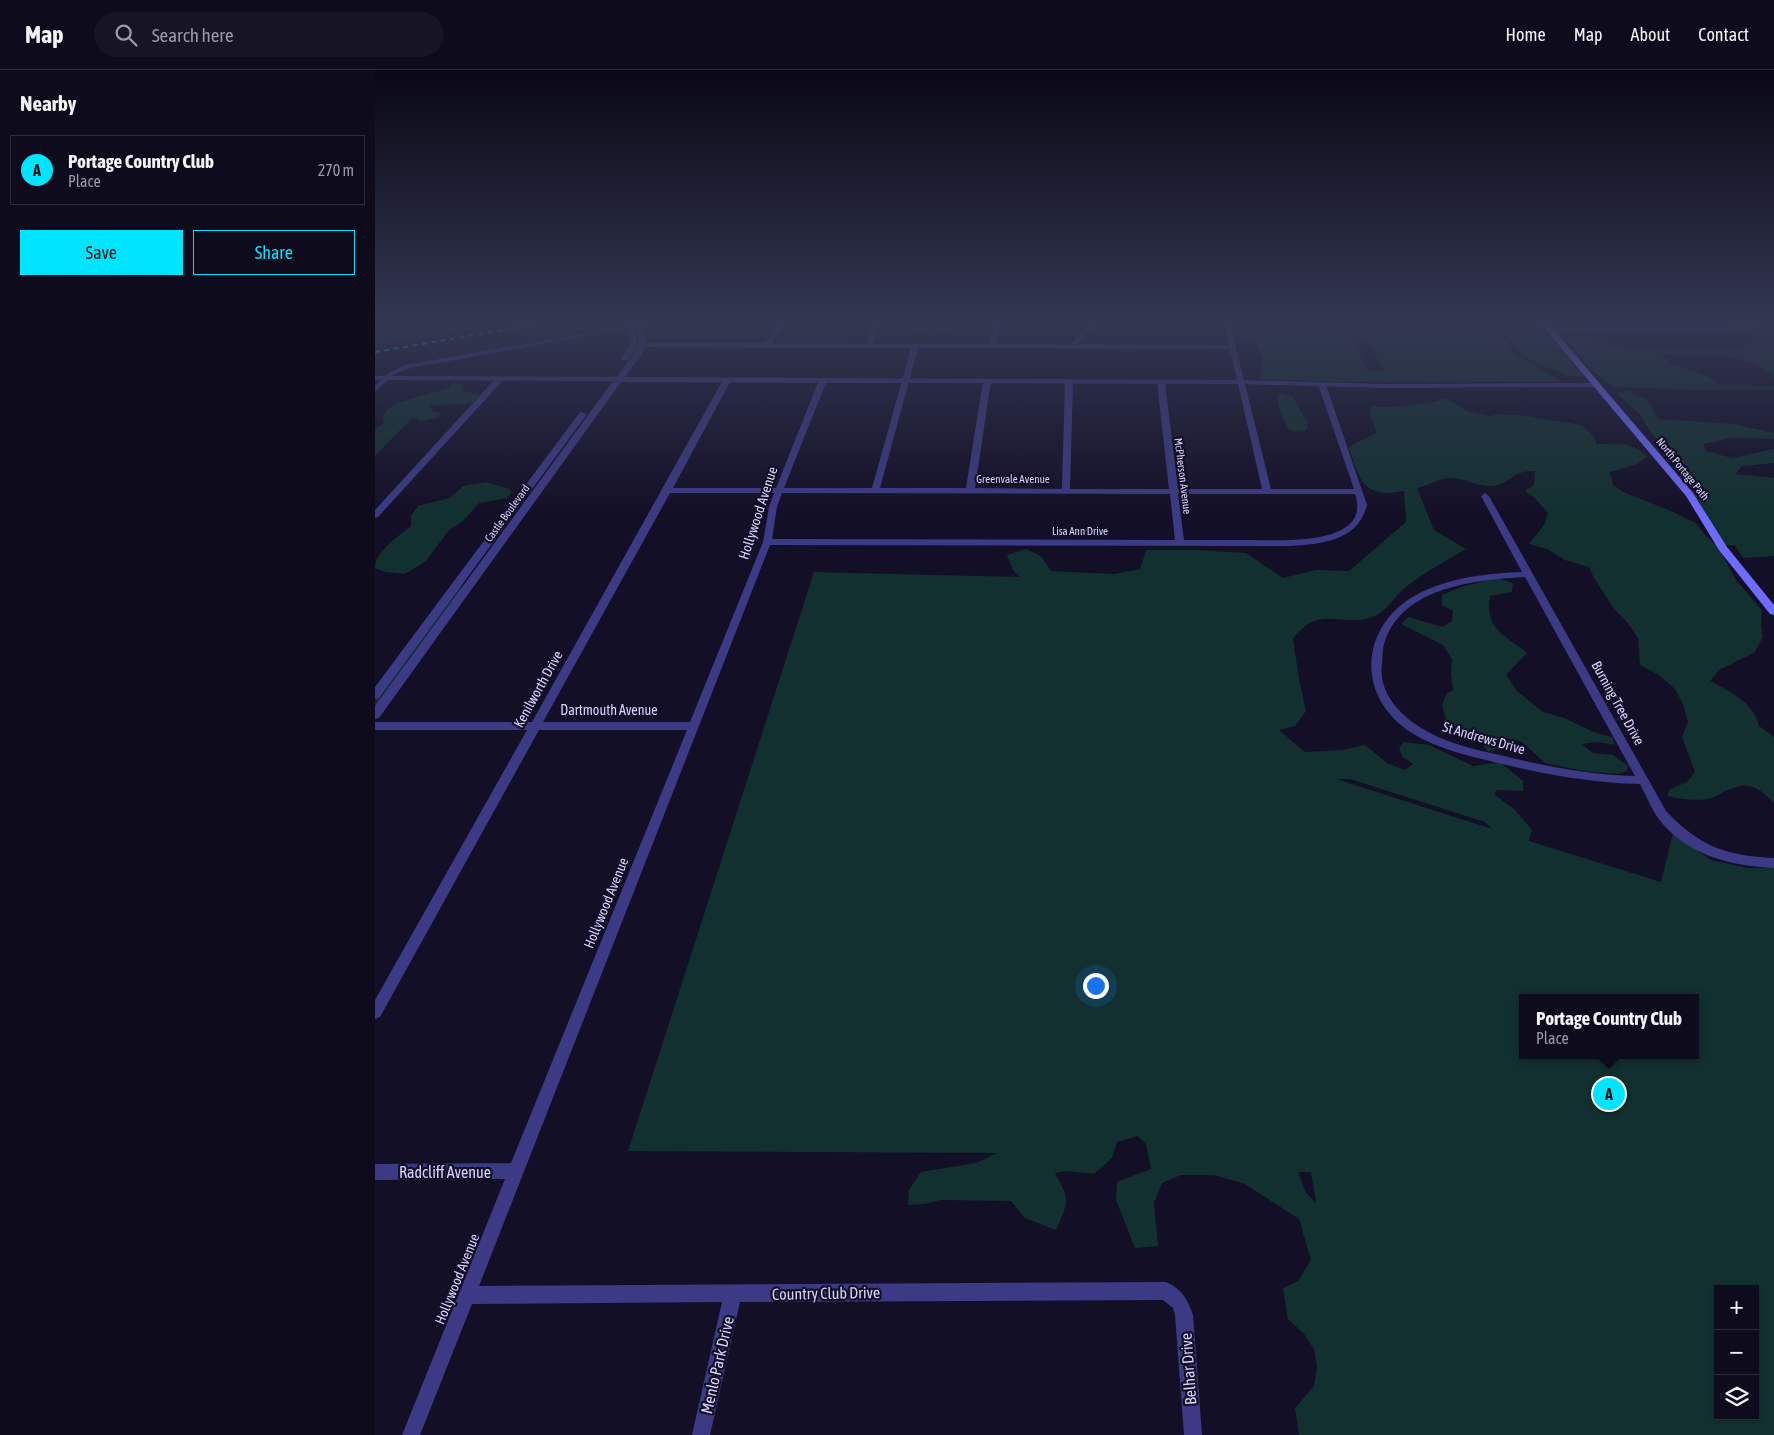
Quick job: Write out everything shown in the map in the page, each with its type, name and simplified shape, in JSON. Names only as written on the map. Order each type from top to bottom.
[{"type":"main road","name":"North Portage Path","points":[[1600,388],[1690,495],[1723,548],[1774,612]]},
{"type":"street","points":[[375,515],[492,388]]},
{"type":"street","name":"Castle Boulevard","points":[[375,695],[523,494],[579,426],[607,388]]},
{"type":"street","name":"Kenilworth Drive","points":[[375,1013],[723,388]]},
{"type":"street","name":"Hollywood Avenue","points":[[411,1435],[767,542],[779,491],[820,388]]},
{"type":"street","points":[[875,491],[903,388]]},
{"type":"street","points":[[971,491],[986,388]]},
{"type":"street","points":[[1066,491],[1069,388]]},
{"type":"street","name":"McPherson Avenue","points":[[1162,388],[1180,543]]},
{"type":"street","points":[[1241,388],[1267,491]]},
{"type":"street","name":"Lisa Ann Drive","points":[[767,542],[1180,543],[1302,542],[1330,538],[1348,529],[1358,520],[1363,504],[1323,388]]},
{"type":"street","name":"Castle Boulevard","points":[[375,715],[536,494],[579,426]]},
{"type":"street","name":"Greenvale Avenue","points":[[667,490],[1359,492]]},
{"type":"street","points":[[523,494],[536,494]]},
{"type":"street","name":"Burning Tree Drive","points":[[1485,496],[1662,814],[1691,843],[1712,854],[1734,860],[1774,863]]},
{"type":"street","name":"St Andrews Drive","points":[[1529,574],[1485,576],[1457,582],[1429,591],[1395,615],[1382,636],[1376,657],[1379,684],[1385,700],[1393,712],[1409,726],[1447,745],[1571,776],[1602,780],[1643,780]]},
{"type":"street","points":[[460,580],[473,580]]},
{"type":"street","name":"Dartmouth Avenue","points":[[375,726],[693,726]]},
{"type":"street","name":"Radcliff Avenue","points":[[375,1172],[515,1171]]},
{"type":"street","name":"Country Club Drive","points":[[467,1295],[1145,1290],[1166,1291],[1180,1303]]},
{"type":"street","name":"Menlo Park Drive","points":[[701,1435],[733,1294]]},
{"type":"street","name":"Belhar Drive","points":[[1180,1303],[1184,1315],[1193,1435]]},
{"type":"green space","points":[[449,388],[464,388],[463,391],[480,395],[473,403],[430,406],[433,412],[441,413],[437,418],[420,421],[414,417],[375,456],[375,430],[384,423],[383,416],[385,412],[406,400]]},
{"type":"green space","points":[[1635,388],[1774,388],[1774,390]]},
{"type":"green space","points":[[1630,391],[1637,397],[1646,398],[1658,419],[1734,424],[1774,433],[1774,439],[1732,438],[1703,444],[1706,451],[1732,458],[1774,449],[1774,463],[1742,466],[1735,474],[1774,478],[1774,556],[1743,558],[1735,545],[1727,546],[1724,544],[1701,505],[1689,489],[1697,488],[1650,431],[1640,415],[1617,393]]},
{"type":"green space","points":[[1279,393],[1292,396],[1308,423],[1308,428],[1302,432],[1289,430],[1281,415],[1277,397]]},
{"type":"green space","points":[[1446,398],[1466,411],[1489,416],[1500,414],[1525,416],[1581,425],[1593,435],[1597,444],[1618,444],[1641,451],[1648,456],[1637,464],[1610,472],[1613,485],[1625,493],[1696,523],[1706,536],[1718,546],[1736,580],[1762,610],[1761,626],[1763,637],[1755,652],[1719,670],[1710,681],[1747,704],[1752,710],[1759,726],[1774,737],[1774,803],[1752,786],[1740,786],[1715,797],[1701,800],[1667,796],[1670,789],[1687,782],[1695,772],[1682,737],[1688,722],[1683,704],[1675,689],[1659,675],[1640,665],[1638,638],[1627,622],[1614,609],[1589,567],[1565,560],[1547,549],[1529,544],[1544,525],[1548,513],[1535,498],[1525,491],[1534,485],[1535,471],[1521,473],[1503,483],[1492,486],[1461,479],[1442,479],[1417,488],[1434,530],[1466,549],[1414,581],[1402,590],[1376,616],[1359,620],[1320,619],[1302,628],[1293,639],[1306,711],[1295,726],[1279,730],[1305,752],[1342,750],[1365,745],[1387,763],[1405,770],[1413,764],[1403,757],[1399,749],[1403,742],[1429,745],[1473,766],[1500,762],[1523,781],[1523,791],[1496,790],[1495,795],[1514,809],[1532,830],[1529,841],[1661,882],[1673,833],[1711,860],[1748,868],[1774,868],[1774,1435],[1299,1435],[1295,1408],[1314,1386],[1317,1366],[1314,1349],[1304,1334],[1288,1319],[1283,1288],[1298,1281],[1311,1260],[1299,1219],[1245,1184],[1214,1175],[1181,1175],[1162,1183],[1154,1203],[1158,1246],[1135,1248],[1116,1200],[1117,1182],[1151,1169],[1146,1144],[1138,1136],[1117,1142],[1112,1158],[1094,1174],[1068,1171],[1055,1173],[1063,1189],[1066,1201],[1056,1230],[1025,1218],[1011,1201],[941,1200],[908,1205],[909,1190],[921,1172],[976,1163],[997,1153],[628,1151],[814,572],[1020,577],[1013,570],[1007,555],[1026,549],[1041,556],[1051,571],[1114,574],[1140,569],[1146,550],[1198,550],[1246,553],[1283,578],[1316,570],[1349,571],[1406,522],[1404,491],[1390,493],[1371,490],[1360,478],[1349,448],[1377,433],[1370,414],[1371,406],[1399,407]],"holes":[[[1336,779],[1350,779],[1485,822],[1492,829]],[[1298,1172],[1311,1172],[1316,1203],[1306,1193]]]},
{"type":"green space","points":[[486,482],[509,489],[512,492],[507,498],[479,503],[463,521],[449,530],[426,561],[405,574],[385,572],[375,568],[376,562],[383,550],[411,526],[411,516],[418,506],[450,498],[463,486]]},
{"type":"green space","points":[[1497,578],[1513,583],[1512,592],[1490,596],[1489,607],[1493,624],[1504,636],[1527,653],[1506,675],[1517,691],[1543,712],[1564,718],[1596,733],[1612,737],[1615,745],[1597,742],[1582,744],[1593,753],[1613,755],[1628,766],[1627,771],[1618,774],[1584,771],[1545,763],[1522,742],[1507,738],[1498,748],[1488,752],[1481,742],[1449,730],[1442,705],[1447,693],[1453,690],[1452,659],[1443,645],[1401,624],[1408,617],[1443,627],[1452,621],[1453,611],[1442,605],[1442,595],[1461,587]]},
{"type":"green space","points":[[464,587],[375,710],[375,700],[457,588]]},
{"type":"place","name":"Portage Country Club","points":[[1609,1094]]}]
